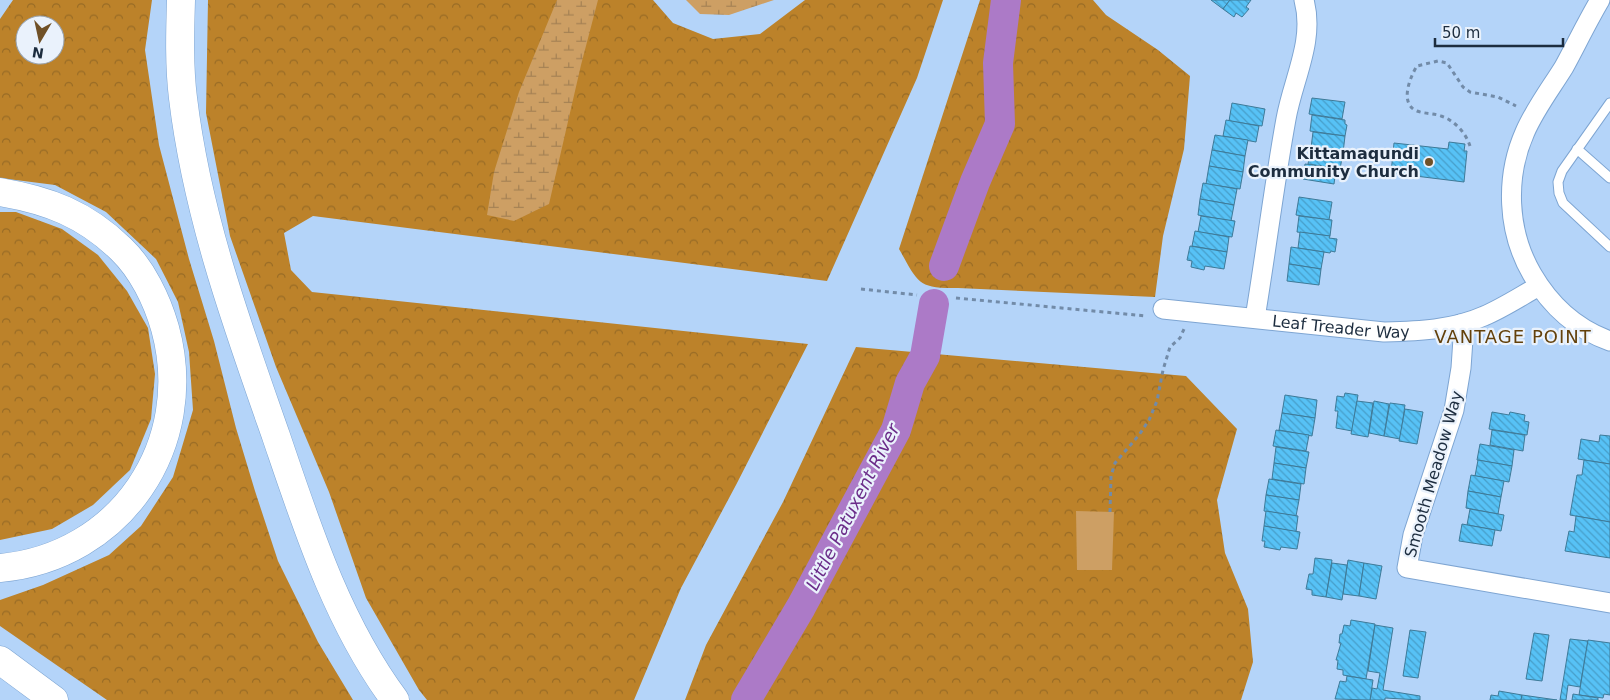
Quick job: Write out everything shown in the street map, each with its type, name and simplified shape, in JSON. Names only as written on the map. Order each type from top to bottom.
[{"type":"main road","points":[[181,0],[182,87],[189,140],[211,240],[230,305],[305,522],[327,578],[355,634],[386,687],[396,700]]},
{"type":"main road","points":[[0,192],[28,197],[61,207],[94,226],[122,250],[142,276],[160,312],[169,343],[172,380],[170,410],[164,440],[152,468],[132,499],[108,523],[80,543],[48,558],[21,566],[0,568]]},
{"type":"main road","points":[[0,660],[54,700]]},
{"type":"street","points":[[1255,318],[1286,118],[1307,37],[1308,21],[1304,0]]},
{"type":"street","points":[[1600,0],[1525,132],[1517,157],[1511,187],[1511,211],[1516,236],[1525,262],[1539,286],[1560,310],[1578,326],[1610,342]]},
{"type":"street","name":"Leaf Treader Way","points":[[1163,308],[1384,332],[1434,329],[1460,324],[1483,316],[1539,286]]},
{"type":"street","name":"Smooth Meadow Way","points":[[1460,324],[1464,339],[1454,410],[1412,535],[1407,568],[1610,603]]},
{"type":"lane","points":[[1600,0],[1610,5]]},
{"type":"lane","points":[[1609,109],[1562,171],[1558,182],[1563,204],[1610,246]]},
{"type":"lane","points":[[1578,149],[1610,178]]},
{"type":"path","points":[[1470,146],[1462,130],[1450,121],[1442,116],[1416,111],[1411,106],[1407,87],[1410,76],[1417,66],[1438,61],[1447,63],[1463,87],[1470,92],[1498,97],[1516,106]]},
{"type":"path","points":[[861,289],[917,294]]},
{"type":"path","points":[[956,298],[1156,317],[1163,308]]},
{"type":"path","points":[[1110,512],[1111,476],[1116,463],[1149,420],[1157,401],[1170,347],[1180,338],[1186,325],[1187,311]]},
{"type":"green space","points":[[13,0],[152,0],[145,50],[159,145],[189,259],[214,341],[236,428],[278,561],[318,642],[353,700],[107,700],[0,626],[0,600],[43,585],[109,555],[141,526],[173,477],[193,410],[189,352],[178,302],[156,259],[106,212],[55,185],[0,178],[0,19]]},
{"type":"green space","points":[[208,0],[653,0],[673,23],[713,39],[760,34],[805,0],[943,0],[917,78],[827,281],[313,216],[284,233],[291,270],[312,292],[808,344],[681,588],[634,700],[427,700],[419,690],[366,598],[329,492],[276,367],[230,236],[206,113]]},
{"type":"green space","points":[[557,0],[598,0],[549,204],[514,221],[487,215],[494,172],[519,92]]},
{"type":"green space","points":[[686,0],[774,0],[729,15],[700,14]]},
{"type":"green space","points":[[980,0],[1093,0],[1106,15],[1158,50],[1190,76],[1184,149],[1163,236],[1155,297],[934,287],[920,281],[910,269],[899,249]]},
{"type":"green space","points":[[0,212],[16,212],[62,229],[98,255],[127,291],[148,328],[155,374],[151,419],[130,470],[93,505],[52,529],[0,540]]},
{"type":"green space","points":[[856,347],[1186,376],[1237,429],[1217,500],[1225,553],[1248,609],[1253,662],[1241,700],[685,700],[706,645],[783,502]]},
{"type":"green space","points":[[1076,511],[1114,512],[1112,570],[1077,570]]},
{"type":"building","points":[[1211,0],[1230,0],[1223,9]]},
{"type":"building","points":[[1230,0],[1251,0],[1246,7],[1249,9],[1242,17],[1236,13],[1234,17],[1223,9]]},
{"type":"building","points":[[1312,98],[1345,102],[1342,119],[1309,114]]},
{"type":"building","points":[[1232,103],[1265,109],[1262,126],[1229,121]]},
{"type":"building","points":[[1312,115],[1345,120],[1347,125],[1345,136],[1310,131]]},
{"type":"building","points":[[1226,120],[1259,126],[1256,142],[1223,136]]},
{"type":"building","points":[[1313,132],[1345,136],[1343,153],[1311,148]]},
{"type":"building","points":[[1215,135],[1248,140],[1245,156],[1212,150]]},
{"type":"building","name":"Kittamaqundi Community Church","points":[[1449,142],[1465,144],[1464,151],[1467,151],[1464,182],[1391,173],[1394,143],[1448,149]]},
{"type":"building","points":[[1311,148],[1343,153],[1340,169],[1308,164]]},
{"type":"building","points":[[1212,150],[1245,156],[1243,172],[1209,166]]},
{"type":"building","points":[[1305,164],[1336,168],[1334,184],[1303,179]]},
{"type":"building","points":[[1209,166],[1243,172],[1240,189],[1206,184]]},
{"type":"building","points":[[1203,183],[1237,189],[1234,205],[1200,199]]},
{"type":"building","points":[[1299,197],[1332,202],[1329,220],[1296,215]]},
{"type":"building","points":[[1200,199],[1234,205],[1231,221],[1198,215]]},
{"type":"building","points":[[1201,216],[1235,221],[1232,237],[1198,232]]},
{"type":"building","points":[[1299,216],[1332,220],[1330,236],[1297,232]]},
{"type":"building","points":[[1195,231],[1229,237],[1227,252],[1192,246]]},
{"type":"building","points":[[1300,232],[1330,236],[1329,238],[1337,239],[1335,252],[1331,251],[1330,253],[1298,248]]},
{"type":"building","points":[[1190,246],[1227,252],[1224,269],[1205,266],[1204,270],[1191,267],[1192,261],[1187,260]]},
{"type":"building","points":[[1291,247],[1324,252],[1321,269],[1289,264]]},
{"type":"building","points":[[1289,264],[1321,269],[1319,285],[1287,281]]},
{"type":"building","points":[[1345,393],[1358,395],[1352,431],[1336,428],[1338,411],[1335,411],[1337,396],[1344,397]]},
{"type":"building","points":[[1285,395],[1317,400],[1315,418],[1282,413]]},
{"type":"building","points":[[1357,401],[1373,403],[1368,437],[1351,434]]},
{"type":"building","points":[[1374,401],[1389,404],[1384,436],[1369,433]]},
{"type":"building","points":[[1390,403],[1405,405],[1400,439],[1384,436]]},
{"type":"building","points":[[1405,409],[1423,412],[1417,444],[1399,441]]},
{"type":"building","points":[[1492,412],[1509,415],[1510,412],[1525,415],[1524,421],[1529,422],[1527,435],[1489,429]]},
{"type":"building","points":[[1282,413],[1315,418],[1312,436],[1279,430]]},
{"type":"building","points":[[1276,430],[1309,435],[1306,451],[1273,446]]},
{"type":"building","points":[[1492,430],[1525,435],[1523,451],[1490,445]]},
{"type":"building","points":[[1600,435],[1610,436],[1610,464],[1578,459],[1581,439],[1599,442]]},
{"type":"building","points":[[1480,444],[1514,450],[1512,466],[1477,460]]},
{"type":"building","points":[[1276,447],[1309,452],[1306,468],[1274,463]]},
{"type":"building","points":[[1478,460],[1512,466],[1509,482],[1475,476]]},
{"type":"building","points":[[1584,460],[1610,464],[1610,522],[1570,515],[1577,475],[1582,475]]},
{"type":"building","points":[[1274,463],[1306,468],[1304,484],[1272,479]]},
{"type":"building","points":[[1471,475],[1504,481],[1501,497],[1468,491]]},
{"type":"building","points":[[1269,479],[1301,484],[1299,500],[1266,495]]},
{"type":"building","points":[[1468,491],[1501,497],[1498,514],[1466,508]]},
{"type":"building","points":[[1266,495],[1299,500],[1296,516],[1264,511]]},
{"type":"building","points":[[1470,509],[1504,515],[1501,531],[1467,525]]},
{"type":"building","points":[[1266,511],[1298,516],[1296,532],[1264,526]]},
{"type":"building","points":[[1576,516],[1610,522],[1610,558],[1565,551],[1569,531],[1574,532]]},
{"type":"building","points":[[1462,524],[1495,530],[1492,546],[1459,541]]},
{"type":"building","points":[[1264,526],[1300,532],[1297,549],[1281,547],[1280,550],[1264,547],[1265,541],[1262,541]]},
{"type":"building","points":[[1315,558],[1332,560],[1326,597],[1312,595],[1312,590],[1306,589],[1309,574],[1313,574]]},
{"type":"building","points":[[1348,560],[1364,563],[1359,596],[1343,594]]},
{"type":"building","points":[[1332,563],[1347,565],[1342,600],[1326,597]]},
{"type":"building","points":[[1364,563],[1382,566],[1376,599],[1359,596]]},
{"type":"building","points":[[1351,620],[1375,624],[1366,679],[1343,675],[1343,670],[1337,669],[1338,660],[1336,660],[1341,643],[1339,643],[1340,634],[1342,634],[1344,625],[1350,626]]},
{"type":"building","points":[[1375,625],[1393,628],[1383,690],[1420,696],[1420,700],[1385,698],[1385,700],[1370,700],[1372,688],[1377,689],[1380,673],[1368,671]]},
{"type":"building","points":[[1410,630],[1426,632],[1418,678],[1403,676]]},
{"type":"building","points":[[1534,633],[1549,635],[1542,681],[1526,679]]},
{"type":"building","points":[[1570,639],[1588,641],[1580,687],[1568,685],[1566,700],[1560,700]]},
{"type":"building","points":[[1588,640],[1610,643],[1610,695],[1604,694],[1603,698],[1579,695]]},
{"type":"building","points":[[1347,676],[1373,680],[1370,700],[1335,699],[1340,681],[1346,682]]},
{"type":"building","points":[[1499,691],[1522,695],[1521,700],[1490,700],[1491,695],[1498,696]]},
{"type":"building","points":[[1573,694],[1598,698],[1598,700],[1572,700]]},
{"type":"building","points":[[1522,695],[1557,700],[1521,700]]},
{"type":"waterway","name":"Little Patuxent River","points":[[944,266],[975,182],[1000,124],[998,63],[1006,0]]},
{"type":"waterway","name":"Little Patuxent River","points":[[746,700],[801,607],[896,430],[910,383],[925,356],[934,304]]},
{"type":"place","name":"Kittamaqundi Community Church","points":[[1429,162]]},
{"type":"district","name":"VANTAGE POINT","points":[[1513,337]]}]
